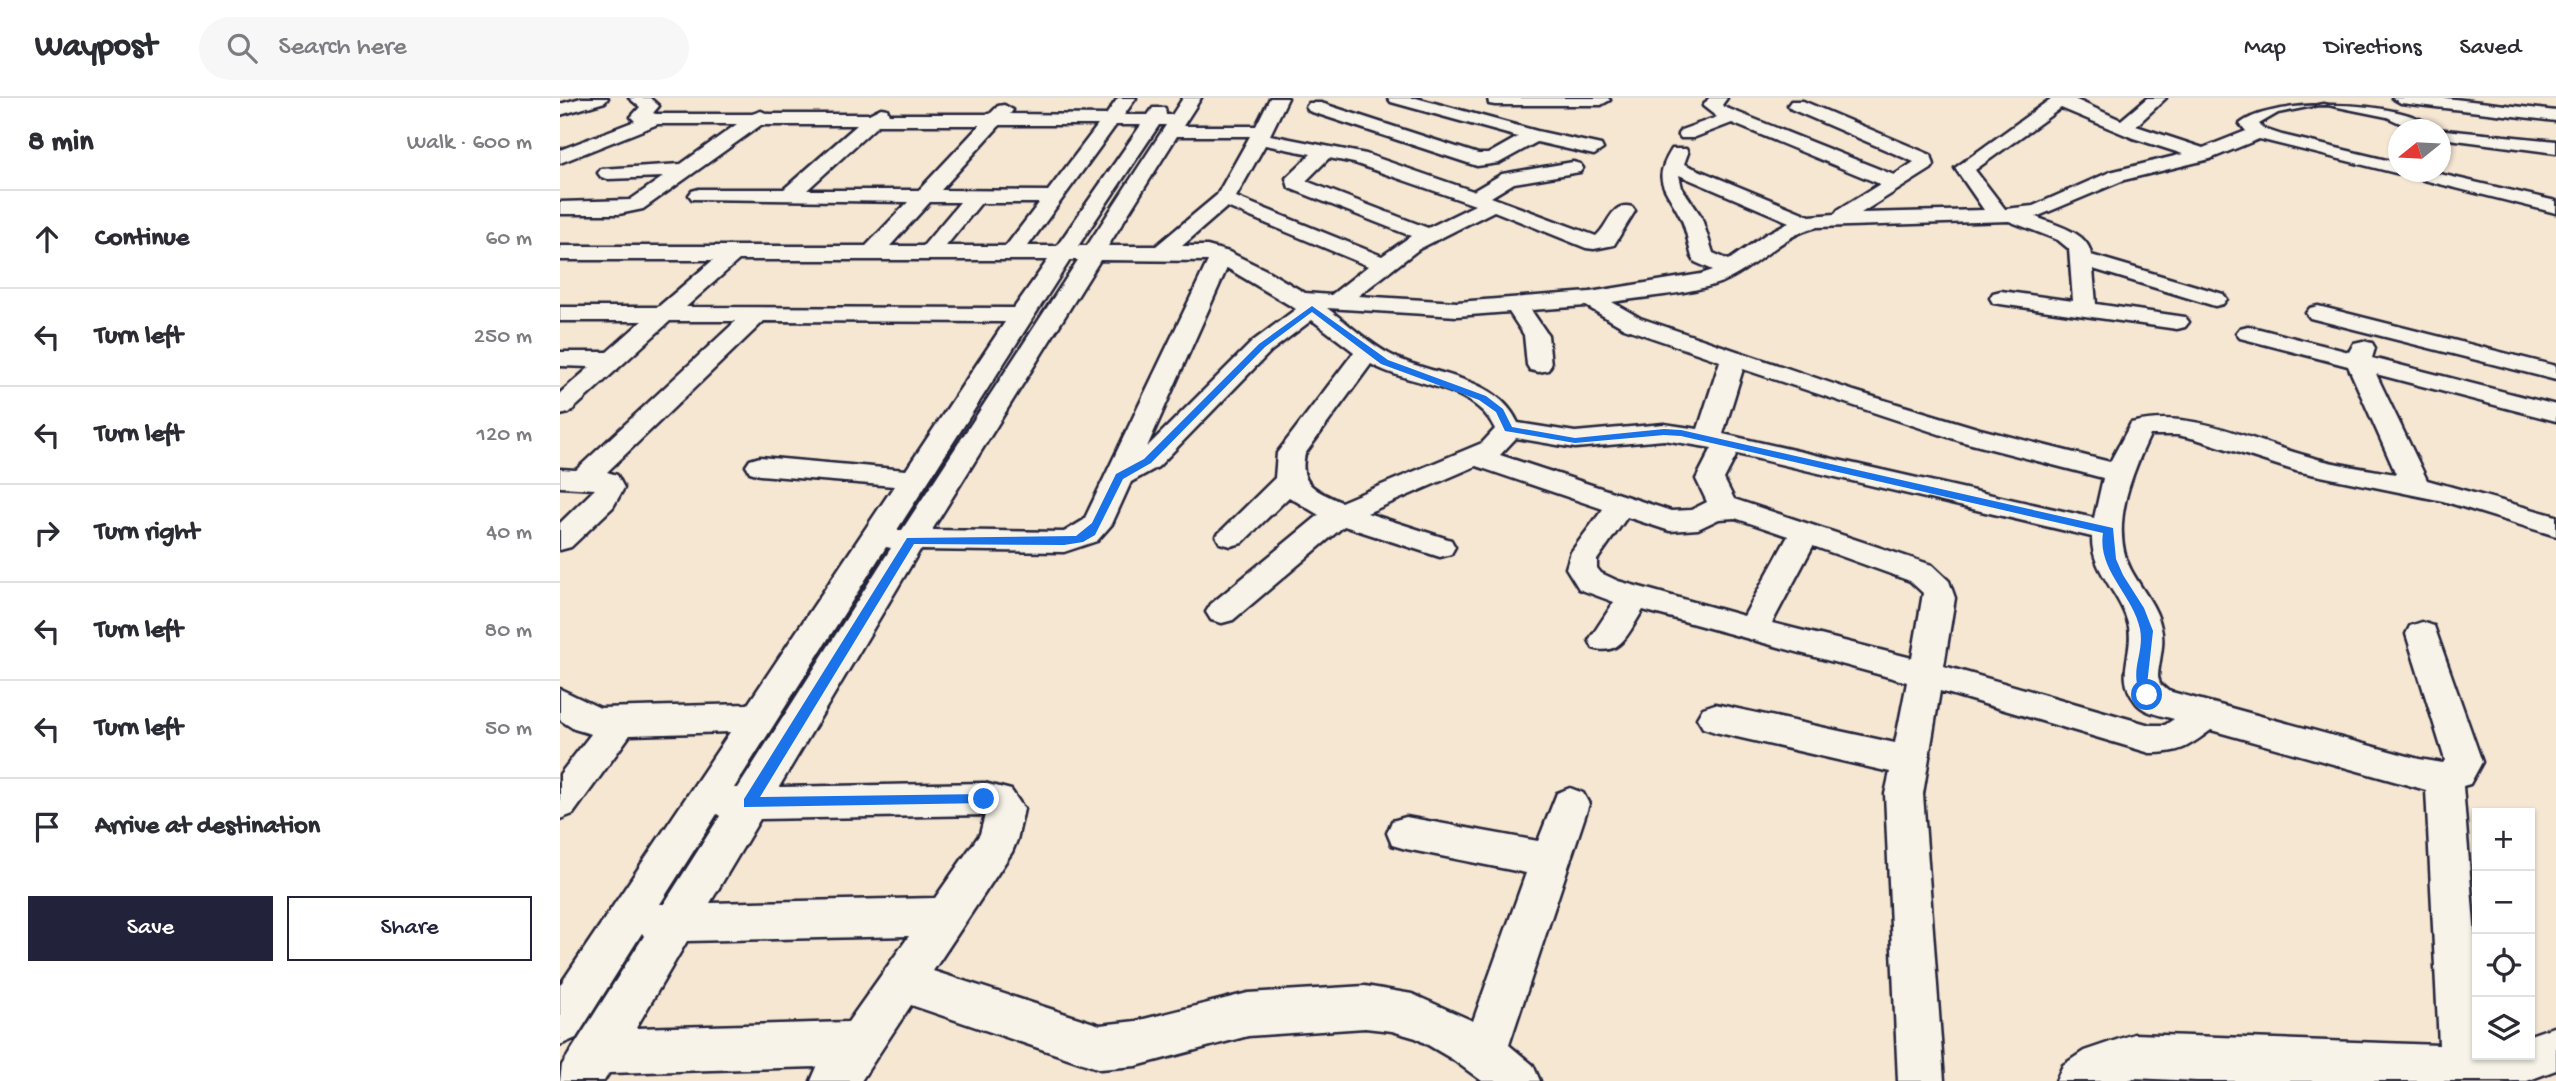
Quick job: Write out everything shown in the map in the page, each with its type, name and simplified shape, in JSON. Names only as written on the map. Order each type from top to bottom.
[{"type":"street","points":[[560,110],[599,98]]},
{"type":"street","points":[[872,253],[1016,98]]},
{"type":"street","points":[[1013,252],[1128,98]]},
{"type":"street","points":[[1163,252],[1224,199],[1239,177],[1263,129],[1297,107],[1346,98]]},
{"type":"street","points":[[1718,98],[1712,108],[1895,183]]},
{"type":"street","points":[[2123,128],[2157,98]]},
{"type":"street","points":[[2388,166],[2258,133],[2249,124],[2263,108],[2324,98],[2350,107],[2407,115],[2412,119]]},
{"type":"street","points":[[2401,98],[2555,134]]},
{"type":"street","points":[[1357,121],[1400,99],[1534,136],[1597,137]]},
{"type":"street","points":[[1119,477],[1148,461],[1262,346],[1316,304],[1384,265],[1484,201],[1509,178],[1568,173],[1597,137],[1601,99],[1495,100]]},
{"type":"street","points":[[2085,309],[2083,251],[2074,242],[2005,215],[1966,173],[1965,168],[2061,99],[2123,128],[2203,155]]},
{"type":"street","points":[[560,157],[652,105],[759,118],[874,120],[1111,120],[1173,114],[1263,129],[1325,151],[1373,162],[1594,243],[1606,240],[1625,211]]},
{"type":"street","points":[[560,208],[619,208],[636,205],[778,105]]},
{"type":"street","points":[[788,195],[891,105]]},
{"type":"street","points":[[1797,105],[1924,159],[1924,165],[1851,216]]},
{"type":"street","points":[[1297,107],[1357,121],[1477,160],[1492,159],[1534,136]]},
{"type":"street","points":[[588,1066],[911,540],[1096,251],[1173,114]]},
{"type":"street","points":[[560,1023],[1062,252],[1173,114]]},
{"type":"street","points":[[1730,269],[1708,261],[1700,253],[1691,216],[1670,183],[1669,175],[1680,151],[1732,117]]},
{"type":"street","points":[[2451,132],[2555,134]]},
{"type":"street","points":[[1316,304],[1430,310],[1516,305],[1591,299],[1706,280],[1730,269],[1790,228],[1806,222],[1851,216],[2005,215],[2051,206],[2128,172],[2203,155],[2258,133]]},
{"type":"street","points":[[1325,151],[1296,177],[1296,184],[1429,235]]},
{"type":"street","points":[[1680,151],[1806,222]]},
{"type":"street","points":[[608,173],[685,170]]},
{"type":"street","points":[[2451,176],[2454,182]]},
{"type":"street","points":[[2451,181],[2556,207]]},
{"type":"street","points":[[699,195],[1054,197]]},
{"type":"street","points":[[929,253],[975,197]]},
{"type":"street","points":[[1224,199],[1384,265]]},
{"type":"street","points":[[1807,199],[1851,216]]},
{"type":"street","points":[[560,253],[1096,251],[1192,252],[1221,257],[1316,304],[1368,351],[1397,368],[1482,398],[1500,411],[1508,429]]},
{"type":"street","points":[[560,407],[732,254]]},
{"type":"street","points":[[874,540],[1064,542],[1079,539],[1091,532],[1221,257]]},
{"type":"street","points":[[2083,259],[2215,299]]},
{"type":"street","points":[[560,314],[758,314],[1026,306],[1066,298]]},
{"type":"street","points":[[2001,298],[2177,322]]},
{"type":"street","points":[[1591,299],[1632,323],[1899,414],[2118,473]]},
{"type":"street","points":[[1516,305],[1536,335],[1539,365]]},
{"type":"street","points":[[2318,313],[2553,373]]},
{"type":"street","points":[[572,478],[758,314]]},
{"type":"street","points":[[2371,327],[2358,362],[2416,487]]},
{"type":"street","points":[[2248,333],[2556,413]]},
{"type":"street","points":[[1368,351],[1291,453],[1287,467],[1290,481],[1298,491],[1339,514],[1440,547]]},
{"type":"street","points":[[1724,508],[1710,479],[1734,357]]},
{"type":"street","points":[[560,359],[613,360]]},
{"type":"street","points":[[965,400],[1001,400]]},
{"type":"street","points":[[2422,634],[2464,762],[2457,773],[2444,778],[2419,774],[2206,715],[2157,701],[2147,695],[2141,685],[2147,631],[2139,608],[2118,575],[2107,542],[2118,473],[2140,429],[2151,425],[2189,429],[2312,467],[2477,501],[2556,526]]},
{"type":"street","points":[[1508,429],[1575,440],[1664,432],[1718,441],[2109,531]]},
{"type":"street","points":[[1222,612],[1339,514],[1477,457],[1501,441],[1508,429]]},
{"type":"street","points":[[1477,457],[1670,520],[1698,519],[1724,508],[1747,511],[1922,573],[1938,589],[1939,598],[1926,674],[1908,761],[1905,820],[1922,1081]]},
{"type":"street","points":[[760,466],[919,471],[961,462]]},
{"type":"street","points":[[560,540],[603,500],[610,488],[607,481],[572,478]]},
{"type":"street","points":[[1231,536],[1290,481]]},
{"type":"street","points":[[1622,505],[1582,559],[1581,574],[1590,582],[1752,630],[1926,674],[2150,739],[2172,739],[2206,715]]},
{"type":"street","points":[[1752,630],[1805,532]]},
{"type":"street","points":[[1605,640],[1635,597]]},
{"type":"street","points":[[560,702],[586,719],[618,724],[759,717]]},
{"type":"street","points":[[1715,718],[1908,761]]},
{"type":"street","points":[[560,803],[618,724]]},
{"type":"street","points":[[2444,778],[2463,1069]]},
{"type":"street","points":[[702,804],[998,801],[1004,809],[1004,821],[998,840],[834,1081]]},
{"type":"street","points":[[1484,1052],[1570,804]]},
{"type":"street","points":[[1406,833],[1551,861]]},
{"type":"street","points":[[625,923],[947,916]]},
{"type":"street","points":[[903,982],[1100,1047],[1122,1047],[1151,1042],[1239,1016],[1277,1011],[1373,1007],[1406,1015],[1447,1031],[1484,1052],[1517,1081]]},
{"type":"street","points":[[588,1066],[860,1044]]},
{"type":"street","points":[[2079,1081],[2100,1067],[2134,1056],[2463,1069],[2493,1068],[2556,1048]]},
{"type":"route","points":[[984,799],[749,803],[911,540],[1064,542],[1079,539],[1091,532],[1097,524],[1119,477],[1148,461],[1262,346],[1312,308],[1385,362],[1482,398],[1500,411],[1506,419],[1508,429],[1575,440],[1664,432],[1681,433],[2109,531],[2107,542],[2111,559],[2139,608],[2147,631],[2141,685],[2147,695]]}]
